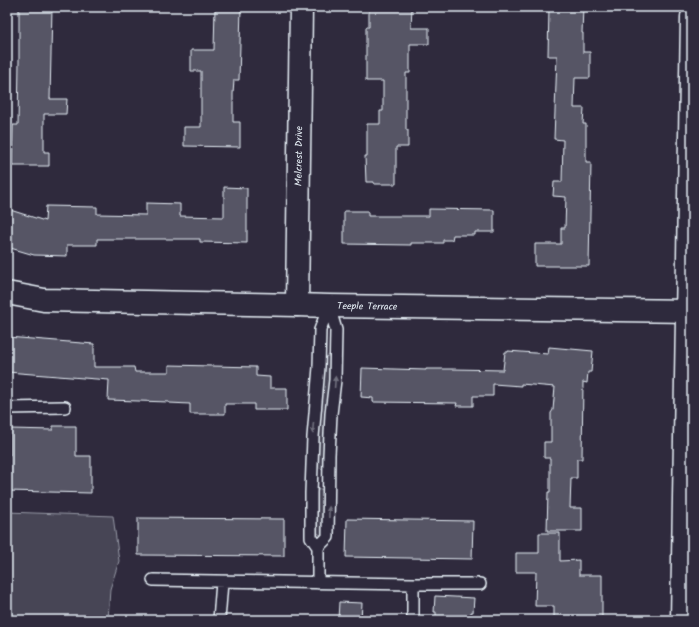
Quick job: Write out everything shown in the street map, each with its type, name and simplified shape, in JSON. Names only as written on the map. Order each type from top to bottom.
[{"type":"street","name":"Melcrest Drive","points":[[297,305],[301,7]]},
{"type":"street","points":[[682,620],[690,311],[692,17]]},
{"type":"street","name":"Teeple Terrace","points":[[7,293],[44,300],[690,311]]},
{"type":"lane","points":[[318,547],[328,537],[331,414],[335,380],[336,330],[329,306]]},
{"type":"lane","points":[[318,582],[318,547],[311,537],[311,478],[319,367],[320,330],[329,306]]},
{"type":"lane","points":[[7,408],[65,407]]},
{"type":"lane","points":[[311,478],[329,478]]},
{"type":"lane","points":[[153,580],[480,584]]},
{"type":"lane","points":[[219,620],[222,582]]},
{"type":"lane","points":[[413,584],[413,620]]},
{"type":"shaded area","points":[[328,356],[332,358],[324,468],[322,469],[318,467],[317,463],[319,423],[324,360],[325,357]]},
{"type":"shaded area","points":[[319,489],[323,490],[324,531],[321,535],[317,533],[316,529],[317,492]]},
{"type":"shaded area","points":[[7,512],[113,516],[119,561],[110,589],[108,620],[7,620]]},
{"type":"building","points":[[19,7],[52,7],[50,99],[67,99],[66,114],[44,114],[44,152],[49,152],[49,166],[12,166],[13,125],[18,125]]},
{"type":"building","points":[[215,7],[241,7],[239,80],[234,80],[233,94],[233,122],[240,122],[240,147],[184,146],[184,127],[201,127],[201,71],[191,71],[191,50],[214,50]]},
{"type":"building","points":[[369,7],[412,7],[411,28],[429,28],[429,44],[410,44],[410,73],[406,73],[406,130],[408,130],[408,147],[396,147],[396,184],[374,184],[374,182],[366,182],[365,156],[367,156],[367,124],[380,124],[380,111],[383,111],[383,81],[366,81],[366,27],[369,27]]},
{"type":"building","points":[[549,7],[583,7],[583,52],[590,52],[590,78],[575,78],[574,108],[584,108],[583,124],[586,124],[586,162],[591,162],[589,266],[535,266],[535,244],[561,244],[561,228],[565,228],[566,197],[553,196],[554,182],[562,182],[563,140],[554,139],[557,56],[548,56]]},
{"type":"building","points":[[224,187],[247,188],[247,243],[200,242],[200,239],[97,239],[97,245],[67,245],[67,256],[34,255],[7,247],[7,209],[45,221],[46,206],[97,207],[97,214],[146,215],[146,203],[180,204],[180,216],[224,217]]},
{"type":"building","points":[[429,209],[494,210],[494,232],[475,232],[475,235],[453,235],[452,240],[443,240],[443,243],[411,243],[411,245],[344,244],[344,211],[368,211],[368,216],[429,216]]},
{"type":"building","points":[[7,337],[94,344],[94,367],[134,367],[135,372],[169,372],[169,365],[256,367],[256,376],[270,377],[270,388],[287,388],[287,410],[254,410],[254,404],[225,404],[225,414],[190,414],[190,404],[108,400],[109,380],[7,372]]},
{"type":"building","points":[[549,347],[593,351],[591,372],[588,372],[587,383],[583,382],[582,459],[577,459],[577,478],[571,478],[570,508],[582,508],[582,531],[547,531],[548,492],[550,492],[550,458],[544,458],[544,442],[551,442],[551,413],[553,410],[555,387],[521,384],[521,386],[493,384],[493,396],[473,396],[473,406],[456,406],[457,403],[373,402],[373,398],[361,397],[362,368],[503,370],[505,352],[548,354]]},
{"type":"building","points":[[53,426],[76,426],[76,456],[91,456],[91,493],[7,491],[7,455],[10,455],[10,429],[53,430]]},
{"type":"building","points":[[138,518],[284,519],[284,556],[138,555]]},
{"type":"building","points":[[347,519],[473,521],[472,559],[346,557]]},
{"type":"building","points":[[539,533],[560,533],[560,561],[579,560],[579,575],[602,575],[602,620],[554,620],[554,606],[535,606],[536,572],[516,572],[516,553],[539,553]]},
{"type":"building","points":[[435,596],[474,598],[471,620],[436,620],[436,612],[434,612]]},
{"type":"building","points":[[339,602],[362,603],[361,620],[338,620]]}]
